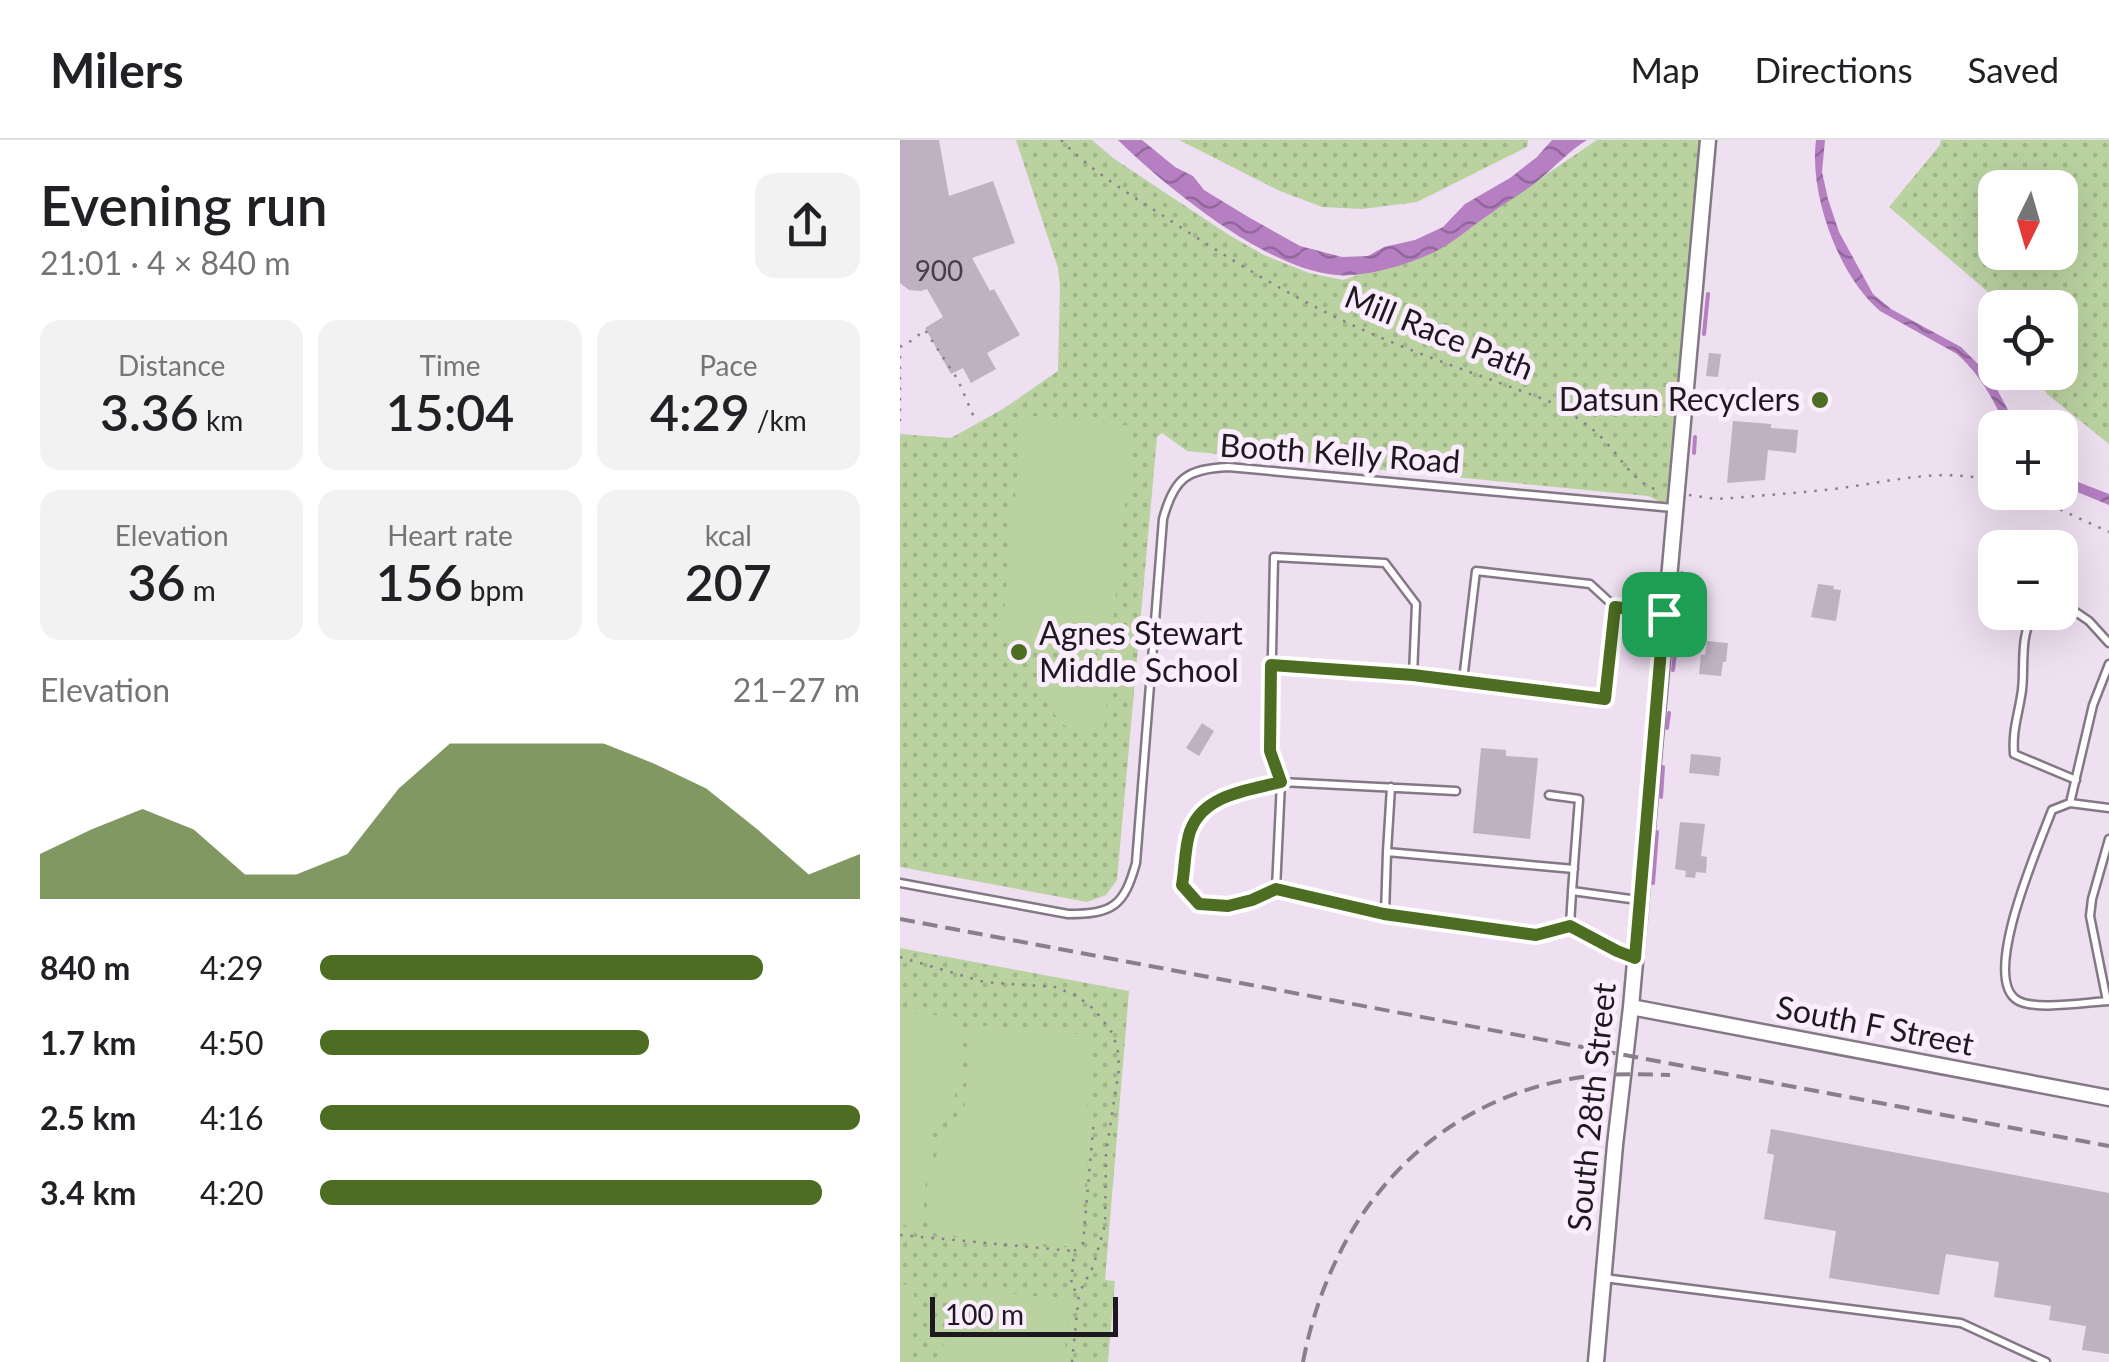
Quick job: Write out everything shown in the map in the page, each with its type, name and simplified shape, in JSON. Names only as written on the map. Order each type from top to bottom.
[{"type":"street","name":"South 28th Street","points":[[1596,1362],[1708,140]]},
{"type":"street","name":"South F Street","points":[[1630,1008],[2109,1098]]},
{"type":"lane","name":"Booth Kelly Road","points":[[900,883],[1068,914],[1092,914],[1112,907],[1128,890],[1136,863],[1163,518],[1168,499],[1182,480],[1200,468],[1675,501]]},
{"type":"lane","points":[[1276,889],[1281,782],[1270,751],[1274,557],[1385,563],[1416,604],[1413,675]]},
{"type":"lane","points":[[1464,680],[1476,571],[1590,584],[1615,607],[1664,614]]},
{"type":"lane","points":[[1271,665],[1464,680],[1605,699],[1615,607]]},
{"type":"lane","points":[[2078,614],[2109,643]]},
{"type":"lane","points":[[2026,630],[2022,694],[2012,732],[2014,754],[2076,780]]},
{"type":"lane","points":[[2070,804],[2093,705],[2109,664]]},
{"type":"lane","points":[[1456,791],[1281,782],[1232,794],[1204,810],[1190,829],[1182,885],[1199,904],[1228,906],[1276,889],[1384,914],[1536,935],[1570,926],[1635,958]]},
{"type":"lane","points":[[1384,914],[1391,788]]},
{"type":"lane","points":[[1550,795],[1579,798],[1570,926]]},
{"type":"lane","points":[[2109,808],[2070,804],[2052,810],[2007,942],[2008,992],[2020,1002],[2060,1006],[2108,1001],[2090,916],[2109,839]]},
{"type":"lane","points":[[1387,852],[1574,869]]},
{"type":"lane","points":[[1572,891],[1640,900]]},
{"type":"lane","points":[[1603,1278],[1961,1322],[2046,1362]]},
{"type":"path","name":"Mill Race Path","points":[[1061,140],[1102,175],[1248,271],[1378,337],[1574,415],[1642,484],[1675,501],[1836,489],[1912,476],[1950,474],[1978,478]]},
{"type":"path","points":[[900,347],[925,330],[958,380],[976,422]]},
{"type":"path","points":[[900,356],[900,421]]},
{"type":"path","points":[[2061,510],[2109,532]]},
{"type":"path","points":[[900,957],[984,982],[1045,986],[1066,992],[1096,1010],[1112,1034],[1118,1069],[1106,1153],[1105,1225],[1093,1267],[1079,1293],[1072,1362]]},
{"type":"path","points":[[1079,1293],[1071,1287],[1074,1251],[1083,1243],[1094,1120]]},
{"type":"path","points":[[900,1235],[1074,1251]]},
{"type":"green space","points":[[1016,140],[1092,140],[1113,158],[1264,255],[1309,273],[1343,280],[1438,248],[1597,140],[1700,140],[1667,505],[1648,496],[1187,451],[1162,433],[1157,437],[1117,880],[1106,895],[1087,902],[900,867],[900,434],[951,438],[1003,409],[1058,371],[1058,268]]},
{"type":"green space","points":[[1179,140],[1528,140],[1527,147],[1417,202],[1362,209],[1322,207],[1280,191]]},
{"type":"green space","points":[[1941,140],[2109,140],[2109,444],[2078,419],[2078,410],[2067,410],[2045,390],[2078,390],[2078,290],[1986,290],[1889,207]]},
{"type":"green space","points":[[1023,415],[1133,426],[1110,653],[1001,642]]},
{"type":"green space","points":[[1059,671],[1113,672],[1114,681],[1109,683],[1104,727],[1079,732],[1064,725],[1050,703],[1051,677]]},
{"type":"green space","points":[[900,948],[1129,991],[1105,1280],[1115,1281],[1108,1362],[900,1362]]},
{"type":"green space","points":[[900,1012],[958,1017],[959,1085],[930,1134],[922,1227],[900,1225]]},
{"type":"green space","points":[[972,1025],[1092,1035],[1086,1112],[1091,1116],[1080,1244],[1076,1247],[937,1234],[929,1219],[929,1176],[939,1148],[963,1121]]},
{"type":"green space","points":[[900,1284],[915,1285],[908,1362],[900,1362]]},
{"type":"green space","points":[[949,1288],[1069,1299],[1064,1362],[942,1362]]},
{"type":"water","points":[[1118,140],[1142,140],[1175,167],[1193,176],[1204,190],[1250,218],[1300,246],[1342,257],[1368,256],[1443,227],[1465,204],[1510,178],[1552,140],[1587,140],[1528,188],[1440,249],[1390,268],[1336,275],[1279,258],[1249,242],[1163,181]]},
{"type":"water","points":[[1816,140],[1825,140],[1822,172],[1828,199],[1839,232],[1873,294],[1891,309],[1961,347],[1978,364],[1978,378],[1957,354],[1880,311],[1865,296],[1851,277],[1830,232],[1815,161]]},
{"type":"water","points":[[1986,390],[1997,390],[2008,410],[1996,407]]},
{"type":"water","points":[[2078,482],[2109,494],[2109,505],[2078,492]]},
{"type":"building","points":[[900,140],[939,140],[949,196],[993,181],[1015,243],[972,258],[1020,335],[987,353],[996,369],[971,383],[963,368],[951,374],[925,328],[943,317],[927,289],[909,290],[900,283]]},
{"type":"building","points":[[1709,353],[1721,354],[1718,377],[1706,376]]},
{"type":"building","name":"Datsun Recyclers","points":[[1733,421],[1798,430],[1796,453],[1768,450],[1765,480],[1727,483]]},
{"type":"building","points":[[1818,584],[1841,590],[1836,621],[1811,617]]},
{"type":"building","points":[[1707,641],[1728,643],[1721,676],[1699,674]]},
{"type":"building","points":[[1202,723],[1214,731],[1199,756],[1186,748]]},
{"type":"building","points":[[1481,748],[1506,750],[1506,756],[1538,758],[1530,839],[1473,833]]},
{"type":"building","points":[[1691,754],[1721,757],[1719,776],[1689,773]]},
{"type":"building","points":[[1680,822],[1705,824],[1701,856],[1707,857],[1706,873],[1696,872],[1695,878],[1685,877],[1686,871],[1675,869]]},
{"type":"building","points":[[1771,1129],[2109,1193],[2109,1354],[2082,1350],[2086,1326],[2049,1320],[2051,1306],[1994,1297],[1999,1262],[1946,1254],[1939,1295],[1829,1278],[1836,1231],[1764,1219],[1774,1155],[1767,1153]]},
{"type":"waterway","points":[[1704,334],[1708,294]]},
{"type":"waterway","points":[[1694,453],[1695,437]]},
{"type":"waterway","points":[[1680,598],[1682,573]]},
{"type":"waterway","points":[[1673,670],[1675,653]]},
{"type":"waterway","points":[[1667,728],[1669,713]]},
{"type":"waterway","points":[[1661,797],[1663,767]]},
{"type":"waterway","points":[[1653,883],[1657,832]]},
{"type":"railway","points":[[900,919],[2109,1146]]},
{"type":"railway","points":[[1303,1362],[1316,1310],[1335,1262],[1361,1217],[1392,1177],[1428,1143],[1470,1115],[1517,1093],[1582,1077],[1670,1075]]},
{"type":"place","name":"Datsun Recyclers","points":[[1820,400]]},
{"type":"place","name":"Agnes Stewart Middle School","points":[[1019,652]]},
{"type":"route","points":[[1615,607],[1664,614],[1635,958],[1570,926],[1536,935],[1384,914],[1276,889],[1228,906],[1199,904],[1182,885],[1190,829],[1204,810],[1232,794],[1281,782],[1270,751],[1271,665],[1464,680],[1605,699],[1615,607]]}]
